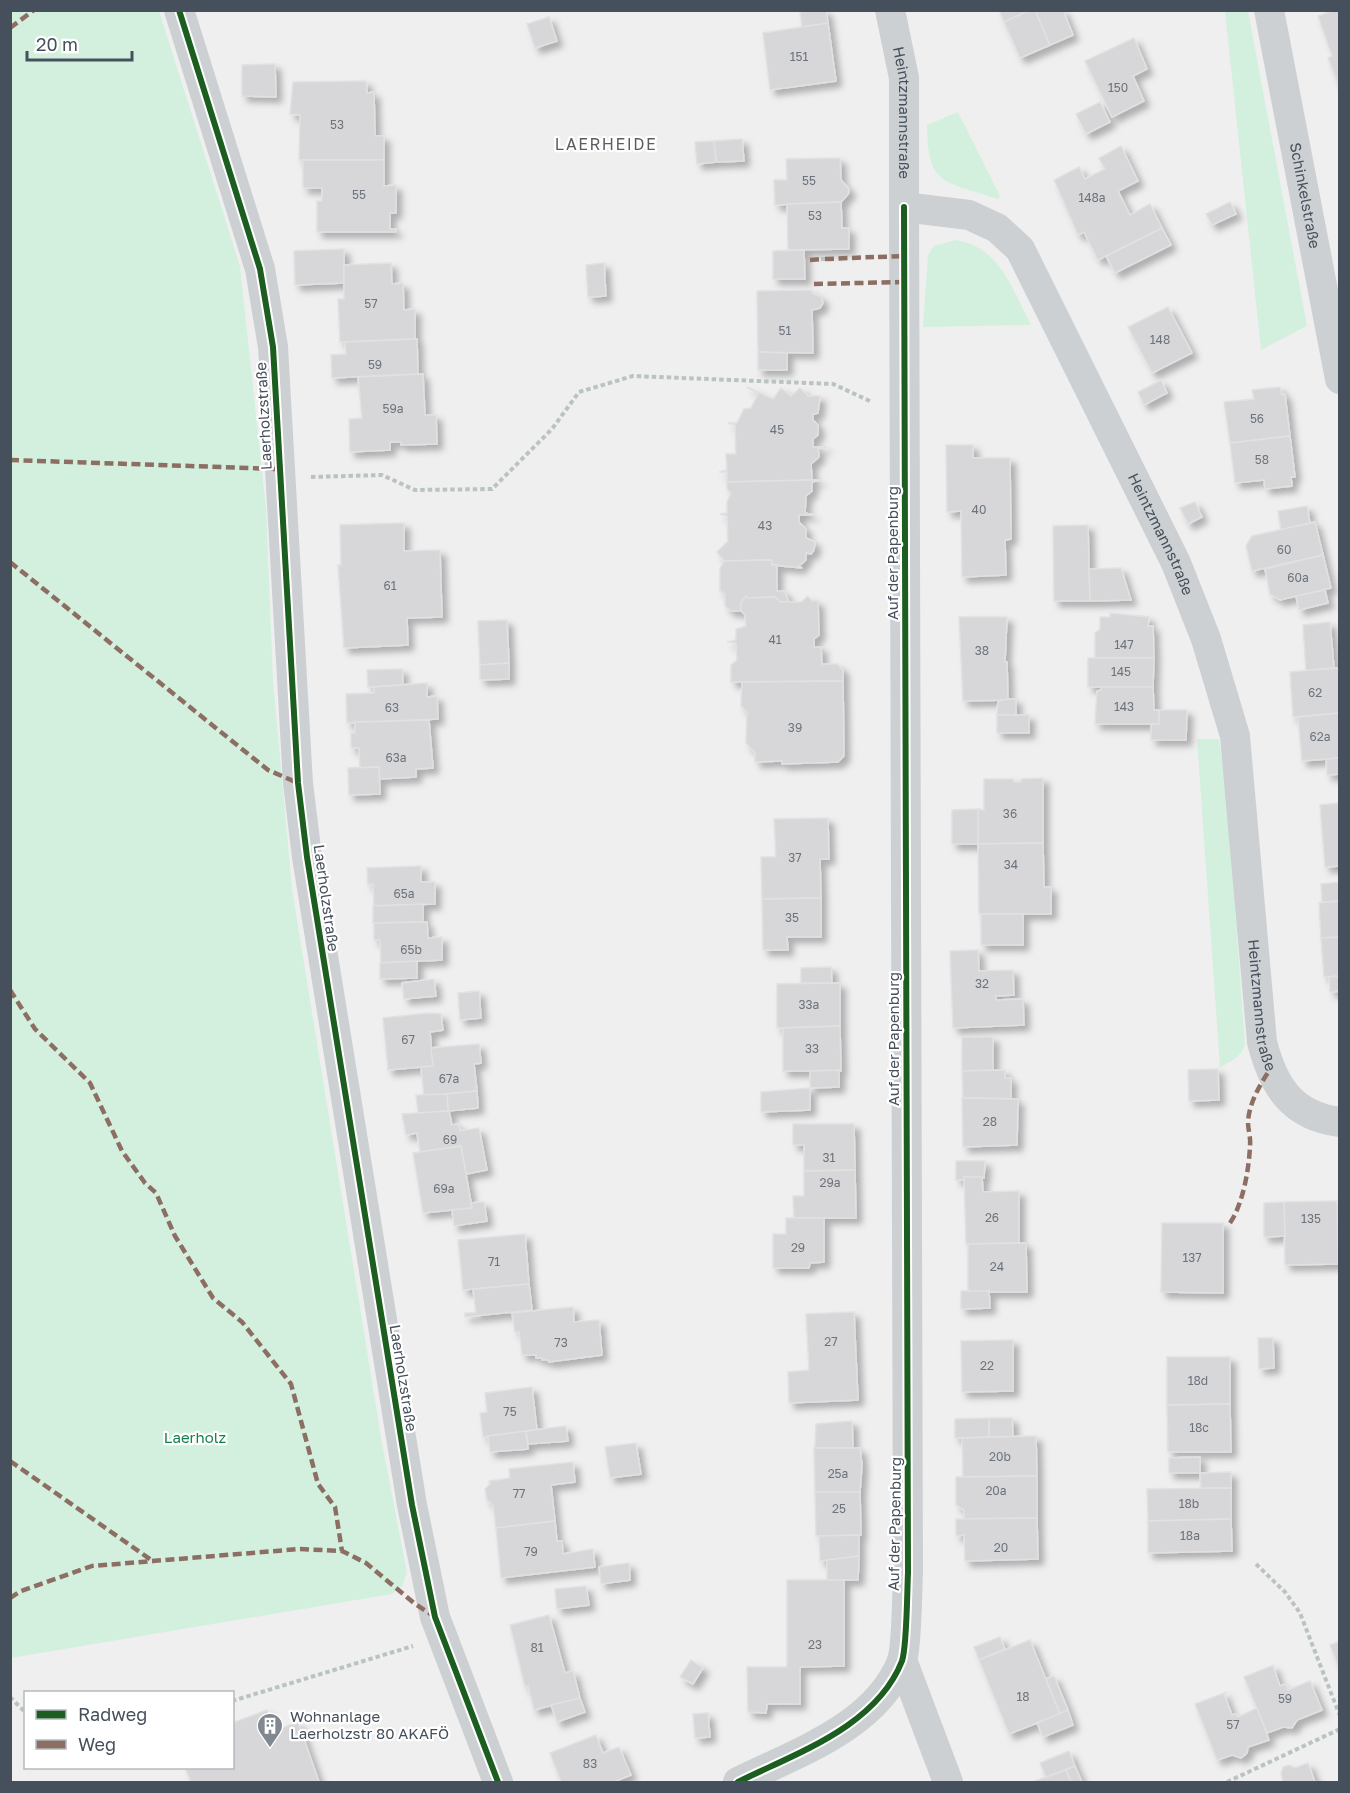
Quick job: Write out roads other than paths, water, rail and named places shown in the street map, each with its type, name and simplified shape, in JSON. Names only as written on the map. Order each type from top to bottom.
[{"type":"street","name":"Laerholzstraße","points":[[180,10],[260,269],[273,347],[298,783],[307,857],[412,1506],[435,1617],[498,1782]]},
{"type":"street","name":"Heintzmannstraße","points":[[890,10],[904,78],[904,207],[969,216],[998,228],[1020,249],[1176,563],[1206,639],[1235,736],[1262,1042],[1269,1071],[1293,1103],[1316,1117],[1340,1122]]},
{"type":"street","name":"Schinkelstraße","points":[[1269,10],[1340,379]]},
{"type":"street","name":"Auf der Papenburg","points":[[904,207],[908,1573],[902,1660],[948,1782]]},
{"type":"street","name":"Auf der Papenburg","points":[[738,1782],[850,1725],[880,1695],[902,1660]]},
{"type":"place","name":"Wohnanlage Laerholzstr 80 AKAFÖ","points":[[270,1749]]},
{"type":"district","name":"LAERHEIDE","points":[[606,144]]},
{"type":"park label","name":"Laerholz","points":[[195,1438]]}]
